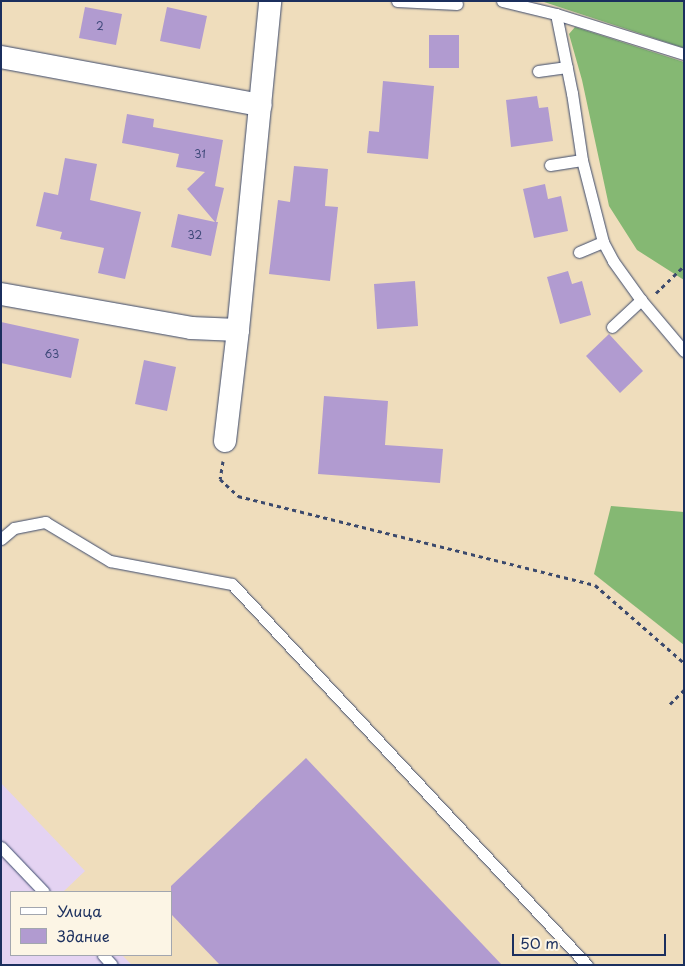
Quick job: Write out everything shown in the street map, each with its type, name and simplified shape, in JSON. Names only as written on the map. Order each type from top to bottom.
[{"type":"street","points":[[225,441],[238,330],[270,1]]},
{"type":"street","points":[[1,57],[261,105]]},
{"type":"street","points":[[1,294],[191,328],[238,330]]},
{"type":"lane","points":[[397,1],[457,4]]},
{"type":"lane","points":[[502,1],[556,14],[684,54]]},
{"type":"lane","points":[[556,14],[567,67],[582,160],[603,242],[613,261],[643,302],[684,351]]},
{"type":"lane","points":[[538,71],[567,67]]},
{"type":"lane","points":[[550,165],[582,160]]},
{"type":"lane","points":[[578,252],[603,242]]},
{"type":"lane","points":[[612,327],[643,302]]},
{"type":"lane","points":[[1,539],[14,528],[46,522],[110,561],[232,584],[587,965]]},
{"type":"lane","points":[[1,848],[43,891]]},
{"type":"path","points":[[643,302],[684,266]]},
{"type":"path","points":[[225,441],[220,479],[238,496],[595,585],[684,663]]},
{"type":"path","points":[[670,704],[684,690]]},
{"type":"shaded area","points":[[1,783],[85,871],[64,891],[10,891],[10,956],[123,956],[132,965],[1,965]]},
{"type":"green space","points":[[541,1],[684,1],[684,48]]},
{"type":"green space","points":[[575,27],[684,62],[684,280],[637,250],[609,206],[582,80],[569,34]]},
{"type":"green space","points":[[611,506],[684,512],[684,645],[594,574]]},
{"type":"building","points":[[85,7],[122,14],[116,45],[79,38]]},
{"type":"building","points":[[167,7],[207,16],[200,49],[160,41]]},
{"type":"building","points":[[429,35],[459,35],[459,68],[429,68]]},
{"type":"building","points":[[383,81],[434,86],[428,159],[367,153],[369,131],[379,132]]},
{"type":"building","points":[[537,96],[539,108],[548,107],[553,141],[511,147],[506,100]]},
{"type":"building","points":[[127,114],[154,119],[153,127],[223,140],[215,186],[224,188],[211,256],[171,247],[178,214],[215,222],[187,189],[205,172],[176,167],[179,154],[122,143]]},
{"type":"building","points":[[65,158],[97,164],[90,200],[141,212],[125,279],[98,273],[104,248],[60,239],[62,232],[36,226],[44,192],[58,195]]},
{"type":"building","points":[[294,166],[328,169],[325,206],[338,207],[330,281],[269,274],[278,200],[290,202]]},
{"type":"building","points":[[545,184],[548,199],[561,196],[568,231],[534,238],[523,189]]},
{"type":"building","points":[[568,271],[572,284],[582,281],[591,315],[560,324],[547,277]]},
{"type":"building","points":[[415,281],[418,326],[377,329],[374,284]]},
{"type":"building","points":[[1,322],[79,339],[71,378],[1,363]]},
{"type":"building","points":[[609,334],[643,371],[620,393],[586,356]]},
{"type":"building","points":[[144,360],[176,367],[167,411],[135,404]]},
{"type":"building","points":[[324,396],[388,401],[385,445],[443,449],[440,483],[318,474]]},
{"type":"building","points":[[306,758],[502,965],[220,965],[172,915],[171,886]]}]
